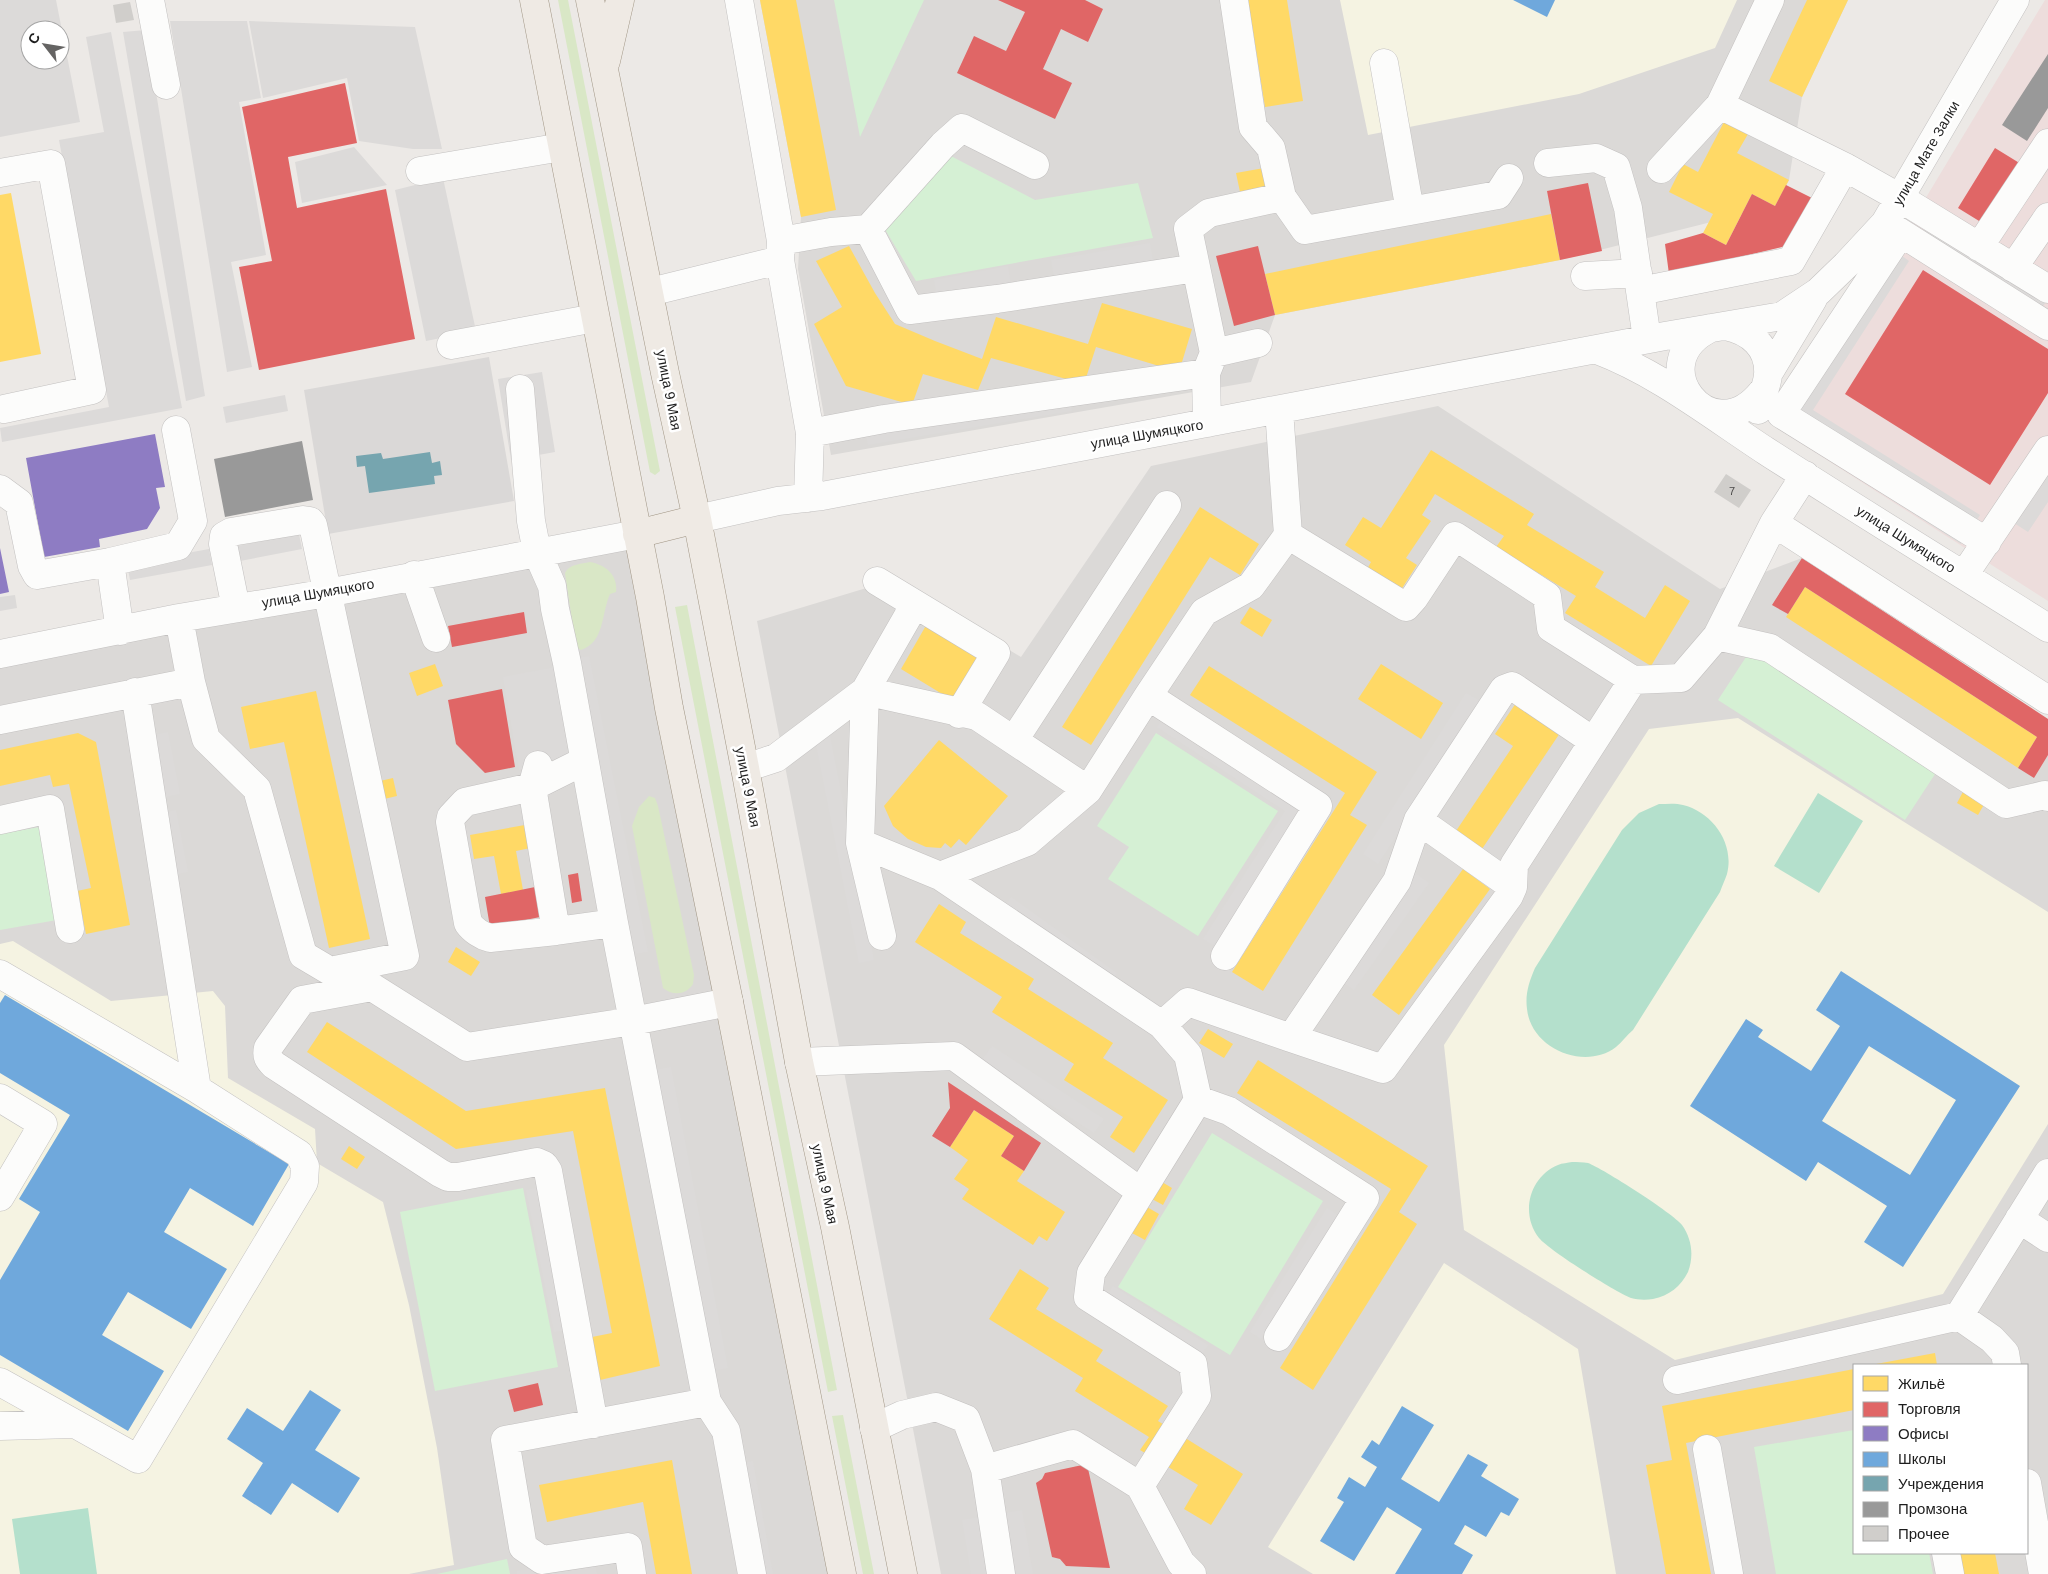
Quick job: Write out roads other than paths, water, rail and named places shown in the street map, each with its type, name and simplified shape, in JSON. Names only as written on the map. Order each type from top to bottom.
[{"type":"main road","points":[[534,0],[669,708],[730,1002],[842,1574]]},
{"type":"main road","name":"улица 9 Мая","points":[[590,0],[669,391],[697,519],[799,1062],[835,1227],[902,1574]]},
{"type":"main road","points":[[604,70],[620,0]]},
{"type":"main road","points":[[637,534],[697,519]]},
{"type":"street","points":[[150,0],[166,86]]},
{"type":"street","points":[[739,0],[810,433],[808,498]]},
{"type":"street","points":[[1234,0],[1253,127],[1271,148],[1282,197],[1305,230],[1498,195],[1510,178]]},
{"type":"street","points":[[1661,169],[1720,105],[1770,0]]},
{"type":"street","name":"улица Мате Залки","points":[[1818,292],[1846,266],[1893,228],[1900,198],[2014,0]]},
{"type":"street","points":[[1384,63],[1410,211]]},
{"type":"street","points":[[1720,105],[1845,167],[1900,198],[2048,289]]},
{"type":"street","points":[[650,292],[780,251],[831,232],[868,229],[943,145],[962,128],[1035,165]]},
{"type":"street","points":[[1979,247],[2048,143]]},
{"type":"street","points":[[420,171],[562,147]]},
{"type":"street","points":[[1548,163],[1596,158],[1616,167],[1628,208],[1647,340]]},
{"type":"street","points":[[0,173],[51,164],[92,390],[4,409]]},
{"type":"street","points":[[1585,276],[1639,282],[1791,261],[1845,167]]},
{"type":"street","points":[[1207,423],[1210,363],[1196,268],[1188,229],[1209,213],[1282,197]]},
{"type":"street","points":[[2013,268],[2048,217]]},
{"type":"street","points":[[1987,542],[1781,414],[1893,228],[2048,326]]},
{"type":"street","points":[[868,229],[910,310],[997,299],[1196,268]]},
{"type":"street","points":[[1597,350],[1622,359],[1646,372],[1709,412],[1733,413],[1745,409],[1755,402],[1818,292]]},
{"type":"street","name":"улица Шумяцкого","points":[[697,519],[778,501],[808,498],[1782,316],[1818,292]]},
{"type":"street","points":[[451,346],[596,318]]},
{"type":"street","points":[[1696,405],[1688,396],[1682,383],[1680,369],[1682,355],[1689,343],[1700,334],[1719,327],[1740,329],[1752,336],[1762,346],[1767,360],[1765,383],[1758,411],[1758,429],[1765,450]]},
{"type":"street","points":[[810,433],[1210,363],[1258,343]]},
{"type":"street","points":[[520,389],[531,521],[537,552],[552,586],[614,923],[707,1402],[726,1431],[752,1574]]},
{"type":"street","name":"улица Шумяцкого","points":[[1696,405],[2048,628]]},
{"type":"street","points":[[940,876],[1027,842],[1088,790],[1204,612],[1251,586],[1288,535],[1279,410]]},
{"type":"street","points":[[0,488],[19,503],[32,566],[37,576],[178,546],[193,521],[176,430]]},
{"type":"street","points":[[1964,575],[2048,450]]},
{"type":"street","points":[[1288,535],[1406,607],[1455,536],[1547,596],[1551,628],[1633,680],[1681,678],[1717,636],[1774,523],[1805,475]]},
{"type":"street","points":[[1014,740],[1167,505]]},
{"type":"street","points":[[179,618],[191,682],[206,740],[257,789],[303,955],[330,971],[405,956],[313,525],[310,521],[294,521],[231,532],[224,536],[222,544],[236,608]]},
{"type":"street","points":[[1774,523],[2048,700]]},
{"type":"street","name":"улица Шумяцкого","points":[[0,654],[179,618],[327,593],[637,534]]},
{"type":"street","points":[[110,562],[120,631]]},
{"type":"street","points":[[414,575],[436,638]]},
{"type":"street","points":[[877,581],[996,653],[959,714]]},
{"type":"street","points":[[745,768],[776,758],[864,691],[915,604]]},
{"type":"street","points":[[1717,636],[1770,648],[2006,804],[2047,794]]},
{"type":"street","points":[[1162,1025],[1188,1002],[1383,1069],[1509,896],[1513,887],[1514,865],[1633,680]]},
{"type":"street","points":[[0,720],[191,682]]},
{"type":"street","points":[[1290,1038],[1397,881],[1418,820],[1504,689],[1512,686],[1593,741]]},
{"type":"street","points":[[864,691],[959,714],[977,716],[1088,790]]},
{"type":"street","points":[[864,691],[860,842],[882,936]]},
{"type":"street","points":[[135,692],[197,1089]]},
{"type":"street","points":[[1148,696],[1318,806],[1225,956]]},
{"type":"street","points":[[584,762],[535,776],[465,802],[451,817],[450,822],[468,923],[485,937],[490,938],[614,923]]},
{"type":"street","points":[[535,776],[556,931]]},
{"type":"street","points":[[0,820],[50,810],[70,929]]},
{"type":"street","points":[[1418,820],[1513,887]]},
{"type":"street","points":[[860,842],[940,876],[1162,1025],[1188,1055],[1198,1100],[1091,1273],[1088,1296],[1193,1364],[1197,1396],[1140,1486]]},
{"type":"street","points":[[0,974],[197,1089],[299,1154],[305,1166],[304,1182],[138,1459],[0,1382]]},
{"type":"street","points":[[594,1424],[548,1171],[544,1165],[536,1162],[458,1177],[440,1173],[274,1064],[268,1059],[268,1048],[302,1000],[372,987],[468,1047],[633,1021],[730,1002]]},
{"type":"street","points":[[799,1062],[954,1056],[1141,1192]]},
{"type":"street","points":[[0,1098],[43,1124],[0,1197]]},
{"type":"street","points":[[1198,1100],[1229,1110],[1365,1198],[1278,1337]]},
{"type":"street","points":[[1677,1380],[1959,1316],[2048,1173]]},
{"type":"street","points":[[2019,1219],[2048,1238]]},
{"type":"street","points":[[1959,1316],[1992,1339],[2005,1352],[2007,1364]]},
{"type":"street","points":[[632,1574],[628,1547],[542,1560],[523,1547],[505,1440],[707,1402]]},
{"type":"street","points":[[874,1428],[902,1415],[936,1407],[966,1419],[985,1469],[1001,1574]]},
{"type":"street","points":[[0,1426],[73,1424]]},
{"type":"street","points":[[985,1469],[1073,1444],[1140,1486],[1181,1563],[1192,1574]]},
{"type":"street","points":[[1707,1448],[1729,1574]]},
{"type":"street","points":[[2028,1488],[2044,1564]]},
{"type":"street","points":[[1946,1554],[1950,1574]]}]
